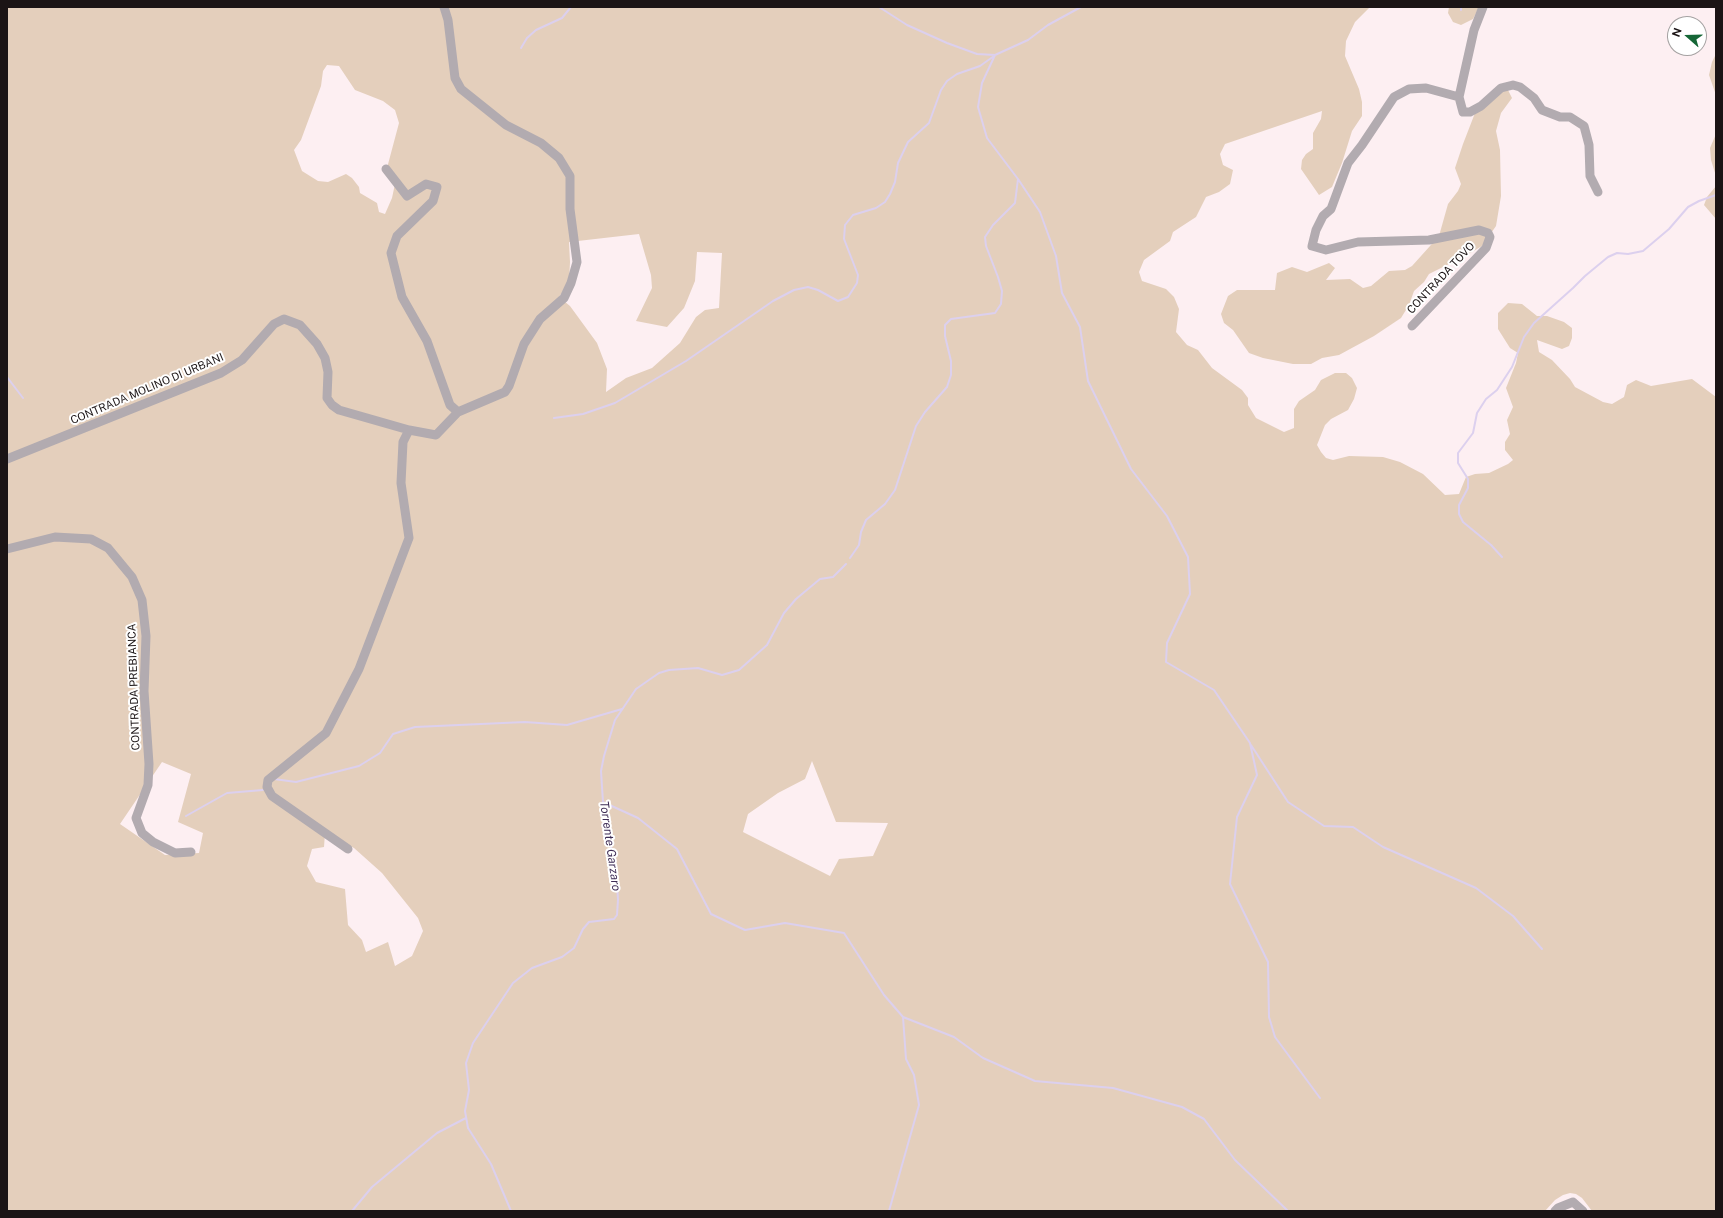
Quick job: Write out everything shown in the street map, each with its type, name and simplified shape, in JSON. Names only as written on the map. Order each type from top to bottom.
[{"type":"street","points":[[348,849],[272,796],[267,787],[268,780],[326,733],[359,669],[409,538],[401,483],[402,442],[409,430],[436,435],[458,412],[505,392],[509,386],[524,344],[540,318],[564,298],[577,262],[570,209],[570,176],[559,158],[541,143],[506,125],[461,90],[455,78],[448,20],[444,7]]},
{"type":"street","points":[[1482,7],[1474,30],[1459,97],[1463,112],[1470,112],[1481,106],[1501,88],[1513,85],[1520,87],[1534,98],[1542,110],[1560,118],[1570,117],[1584,126],[1589,145],[1590,176],[1598,192]]},
{"type":"street","name":"CONTRADA TOVO","points":[[1412,326],[1486,248],[1490,237],[1488,233],[1479,230],[1429,240],[1358,242],[1326,250],[1312,246],[1316,230],[1324,216],[1332,209],[1348,163],[1394,97],[1408,89],[1426,88],[1459,97]]},
{"type":"street","points":[[386,169],[407,196],[426,184],[437,187],[433,201],[397,236],[391,253],[402,296],[427,341],[450,405],[458,412]]},
{"type":"street","name":"CONTRADA MOLINO DI URBANI","points":[[7,459],[221,373],[242,360],[274,324],[284,319],[300,325],[317,344],[325,358],[328,372],[328,398],[332,405],[339,410],[409,430]]},
{"type":"street","name":"CONTRADA PREBIANCA","points":[[7,549],[55,537],[91,539],[108,548],[132,577],[142,600],[146,636],[144,692],[149,764],[148,786],[136,818],[142,833],[153,842],[175,853],[191,852]]},
{"type":"street","points":[[1555,1211],[1558,1208],[1573,1202],[1583,1211]]},
{"type":"shaded area","points":[[7,7],[1370,7],[1355,22],[1346,41],[1345,56],[1359,89],[1362,102],[1362,116],[1352,131],[1342,163],[1332,187],[1319,195],[1301,169],[1302,160],[1306,154],[1313,149],[1313,133],[1321,119],[1322,111],[1225,144],[1220,154],[1223,165],[1233,170],[1230,184],[1219,192],[1206,197],[1196,217],[1173,232],[1170,241],[1144,260],[1139,272],[1142,281],[1166,289],[1174,297],[1179,309],[1176,332],[1187,345],[1198,350],[1212,368],[1242,390],[1248,398],[1248,405],[1256,418],[1284,432],[1294,428],[1294,409],[1299,401],[1315,390],[1321,380],[1335,373],[1346,373],[1352,378],[1357,388],[1354,399],[1348,410],[1331,419],[1325,425],[1317,445],[1321,452],[1326,458],[1333,460],[1349,456],[1383,457],[1400,462],[1423,474],[1445,495],[1459,494],[1466,477],[1475,474],[1489,473],[1513,460],[1505,450],[1505,442],[1510,434],[1507,420],[1513,407],[1506,388],[1516,363],[1518,353],[1510,348],[1498,329],[1498,313],[1508,303],[1522,304],[1537,316],[1547,316],[1564,322],[1572,328],[1572,338],[1569,346],[1562,349],[1537,340],[1539,352],[1552,360],[1570,379],[1575,387],[1603,402],[1612,404],[1624,397],[1627,385],[1636,380],[1651,386],[1692,379],[1716,397],[1716,1211],[1592,1211],[1582,1198],[1576,1194],[1570,1193],[1555,1200],[1545,1211],[7,1211]],"holes":[[[327,65],[339,66],[355,90],[383,101],[395,110],[399,123],[387,168],[395,184],[392,198],[385,214],[379,212],[377,203],[360,193],[359,187],[352,178],[346,174],[328,182],[318,181],[302,171],[294,150],[301,140],[321,86],[323,71]],[[639,234],[651,275],[652,288],[636,321],[667,327],[684,308],[695,281],[697,252],[722,253],[719,308],[705,310],[696,317],[680,343],[652,368],[626,378],[606,392],[607,369],[597,343],[570,306],[559,297],[569,282],[569,242]],[[812,761],[836,822],[888,823],[873,856],[839,859],[830,876],[743,832],[748,814],[778,793],[805,779]],[[162,762],[191,774],[178,822],[203,833],[199,853],[165,855],[120,824]],[[325,833],[354,848],[382,873],[418,918],[423,931],[412,956],[395,966],[388,942],[366,952],[362,940],[348,925],[345,889],[316,882],[307,866],[312,849],[324,847]]]},
{"type":"shaded area","points":[[1449,7],[1479,7],[1473,19],[1461,25],[1453,22],[1448,13]]},
{"type":"shaded area","points":[[1716,54],[1716,95],[1709,75],[1712,62]]},
{"type":"shaded area","points":[[1506,86],[1512,98],[1501,113],[1496,131],[1500,150],[1501,196],[1496,226],[1482,246],[1429,274],[1424,282],[1414,291],[1409,305],[1401,318],[1374,336],[1339,355],[1322,358],[1311,364],[1293,364],[1263,358],[1249,353],[1233,330],[1224,323],[1221,314],[1228,296],[1237,290],[1275,290],[1277,273],[1292,267],[1307,272],[1329,263],[1335,268],[1326,280],[1350,279],[1363,288],[1371,286],[1389,271],[1405,270],[1412,266],[1439,236],[1448,204],[1458,191],[1461,184],[1455,168],[1475,113]]},
{"type":"shaded area","points":[[1716,134],[1716,176],[1711,160],[1710,148]]},
{"type":"shaded area","points":[[1716,186],[1716,219],[1704,205],[1707,197]]},
{"type":"waterway","points":[[521,48],[527,38],[536,30],[562,18],[571,7]]},
{"type":"waterway","points":[[879,7],[907,25],[947,43],[977,54],[995,55]]},
{"type":"waterway","name":"Torrente Garzaro","points":[[850,558],[859,545],[861,532],[866,520],[885,504],[895,490],[916,426],[925,412],[947,387],[951,375],[951,361],[945,336],[945,325],[951,319],[995,313],[1001,304],[1002,291],[986,246],[985,237],[993,225],[1015,203],[1018,179],[987,138],[978,107],[982,83],[995,55],[1028,40],[1048,25],[1081,7]]},
{"type":"waterway","points":[[554,418],[583,414],[615,403],[686,361],[773,301],[794,290],[808,287],[818,290],[838,301],[848,297],[857,283],[858,275],[844,239],[845,225],[853,215],[876,208],[885,202],[895,182],[898,163],[908,142],[929,123],[941,90],[947,81],[957,74],[980,66],[994,56]]},
{"type":"waterway","points":[[1018,179],[1040,212],[1056,256],[1062,293],[1080,327],[1088,381],[1131,469],[1167,516],[1188,557],[1190,594],[1167,643],[1166,662],[1214,690],[1250,743],[1257,775],[1237,817],[1230,884],[1268,962],[1269,1017],[1275,1037],[1320,1098]]},
{"type":"waterway","points":[[1502,557],[1491,545],[1463,522],[1459,514],[1459,505],[1468,488],[1468,479],[1458,463],[1458,453],[1473,433],[1477,413],[1486,399],[1497,390],[1512,367],[1524,337],[1534,323],[1585,276],[1608,257],[1617,253],[1628,254],[1643,251],[1669,229],[1688,207],[1716,195]]},
{"type":"waterway","points":[[7,377],[23,398]]},
{"type":"waterway","name":"Torrente Garzaro","points":[[511,1211],[491,1164],[468,1128],[465,1111],[469,1090],[466,1063],[473,1043],[513,983],[532,968],[562,957],[574,948],[583,929],[589,922],[614,919],[617,915],[617,882],[615,864],[604,818],[601,771],[615,720],[636,689],[659,673],[669,670],[698,668],[722,675],[739,670],[767,645],[784,613],[796,599],[820,579],[833,577],[846,564]]},
{"type":"waterway","points":[[274,779],[296,782],[359,766],[380,753],[393,734],[415,727],[525,722],[567,725],[622,709]]},
{"type":"waterway","points":[[1251,745],[1288,802],[1324,826],[1353,827],[1383,847],[1476,888],[1513,916],[1542,949]]},
{"type":"waterway","points":[[186,816],[227,793],[263,790]]},
{"type":"waterway","points":[[603,802],[638,818],[677,849],[711,914],[745,930],[785,923],[844,933],[884,995],[903,1017],[954,1037],[983,1058],[1035,1081],[1113,1088],[1182,1107],[1204,1119],[1235,1160],[1288,1211]]},
{"type":"waterway","points":[[889,1211],[919,1105],[914,1075],[906,1059],[903,1017]]},
{"type":"waterway","points":[[352,1211],[372,1187],[437,1133],[466,1118]]}]
